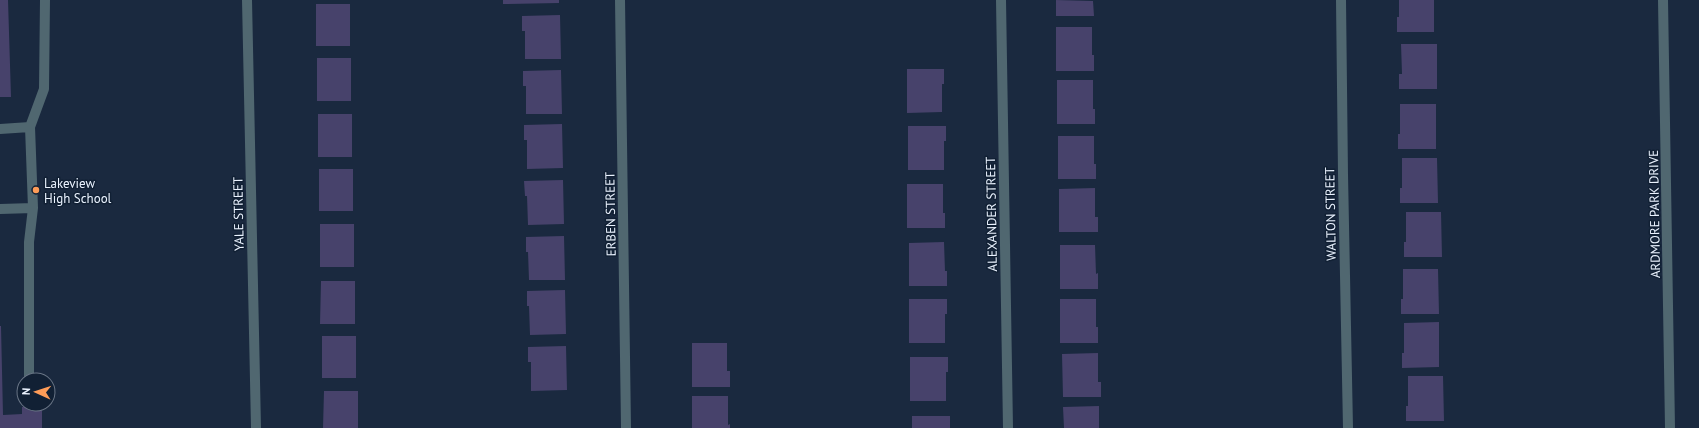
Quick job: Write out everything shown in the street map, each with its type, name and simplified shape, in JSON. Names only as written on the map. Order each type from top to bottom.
[{"type":"street","points":[[29,372],[29,242],[33,208],[30,127],[44,89],[45,0]]},
{"type":"street","name":"YALE STREET","points":[[247,0],[256,428]]},
{"type":"street","name":"ERBEN STREET","points":[[620,0],[626,428]]},
{"type":"street","name":"ALEXANDER STREET","points":[[1001,0],[1008,428]]},
{"type":"street","name":"WALTON STREET","points":[[1341,0],[1348,428]]},
{"type":"street","name":"ARDMORE PARK DRIVE","points":[[1663,0],[1670,428]]},
{"type":"street","points":[[0,129],[30,127]]},
{"type":"street","points":[[0,209],[33,208]]},
{"type":"building","points":[[0,0],[8,0],[11,97],[0,97]]},
{"type":"building","points":[[503,0],[559,0],[559,3],[503,4]]},
{"type":"building","points":[[1056,0],[1093,1],[1094,16],[1056,16]]},
{"type":"building","points":[[1399,0],[1434,0],[1434,32],[1397,32]]},
{"type":"building","points":[[316,4],[350,4],[350,46],[316,46]]},
{"type":"building","points":[[560,15],[561,59],[525,59],[525,31],[522,31],[522,16]]},
{"type":"building","points":[[1056,27],[1092,27],[1092,55],[1094,55],[1094,71],[1056,71]]},
{"type":"building","points":[[1401,44],[1437,44],[1437,89],[1399,89],[1399,74],[1402,74]]},
{"type":"building","points":[[317,58],[351,58],[351,101],[317,101]]},
{"type":"building","points":[[907,69],[944,69],[944,84],[942,84],[942,112],[907,113]]},
{"type":"building","points":[[561,70],[562,114],[526,114],[526,86],[523,86],[523,71]]},
{"type":"building","points":[[1057,80],[1093,80],[1093,109],[1095,109],[1095,124],[1057,124]]},
{"type":"building","points":[[1400,104],[1436,104],[1436,149],[1398,149],[1398,134],[1400,134]]},
{"type":"building","points":[[318,114],[352,114],[352,157],[318,157]]},
{"type":"building","points":[[562,124],[563,168],[527,169],[527,140],[524,140],[524,125]]},
{"type":"building","points":[[908,126],[946,126],[946,141],[944,141],[944,170],[908,170]]},
{"type":"building","points":[[1058,136],[1094,136],[1094,164],[1096,164],[1096,179],[1058,179]]},
{"type":"building","points":[[1402,158],[1437,158],[1438,203],[1400,203],[1400,188],[1402,188]]},
{"type":"building","points":[[319,169],[353,169],[353,211],[319,211]]},
{"type":"building","points":[[563,180],[564,224],[528,225],[527,196],[525,196],[524,181]]},
{"type":"building","points":[[907,184],[943,184],[943,213],[945,213],[945,228],[907,228]]},
{"type":"building","points":[[1095,188],[1095,217],[1098,217],[1098,232],[1059,232],[1059,189]]},
{"type":"building","points":[[1406,212],[1441,212],[1442,257],[1404,257],[1404,242],[1406,242]]},
{"type":"building","points":[[320,224],[354,224],[354,267],[320,267]]},
{"type":"building","points":[[564,236],[565,280],[529,280],[526,237]]},
{"type":"building","points":[[944,242],[947,286],[909,286],[909,243]]},
{"type":"building","points":[[1060,245],[1095,245],[1098,289],[1060,289]]},
{"type":"building","points":[[1403,269],[1438,269],[1439,314],[1401,314],[1401,299],[1403,299]]},
{"type":"building","points":[[321,281],[355,281],[355,324],[320,324]]},
{"type":"building","points":[[565,290],[566,334],[530,335],[527,291]]},
{"type":"building","points":[[909,299],[947,299],[947,314],[945,314],[945,343],[909,343]]},
{"type":"building","points":[[1060,299],[1096,299],[1096,327],[1098,327],[1098,343],[1060,343]]},
{"type":"building","points":[[1439,322],[1439,367],[1402,368],[1402,353],[1404,353],[1404,323]]},
{"type":"building","points":[[1,326],[3,415],[22,414],[22,412],[42,412],[42,428],[0,428]]},
{"type":"building","points":[[322,336],[356,336],[356,378],[322,378]]},
{"type":"building","points":[[692,343],[727,343],[727,371],[730,371],[730,387],[692,387]]},
{"type":"building","points":[[566,346],[567,390],[531,391],[531,362],[528,362],[528,347]]},
{"type":"building","points":[[1098,353],[1098,382],[1101,382],[1101,397],[1063,397],[1062,354]]},
{"type":"building","points":[[910,357],[948,357],[948,372],[946,372],[946,401],[910,401]]},
{"type":"building","points":[[1408,376],[1443,376],[1444,421],[1406,421],[1406,406],[1408,406]]},
{"type":"building","points":[[324,391],[358,391],[358,428],[323,428]]},
{"type":"building","points":[[692,396],[728,396],[728,425],[730,424],[730,428],[692,428]]},
{"type":"building","points":[[1099,406],[1099,428],[1064,428],[1063,407]]},
{"type":"building","points":[[912,416],[950,416],[950,428],[912,428]]},
{"type":"place","name":"Lakeview High School","points":[[36,190]]}]
